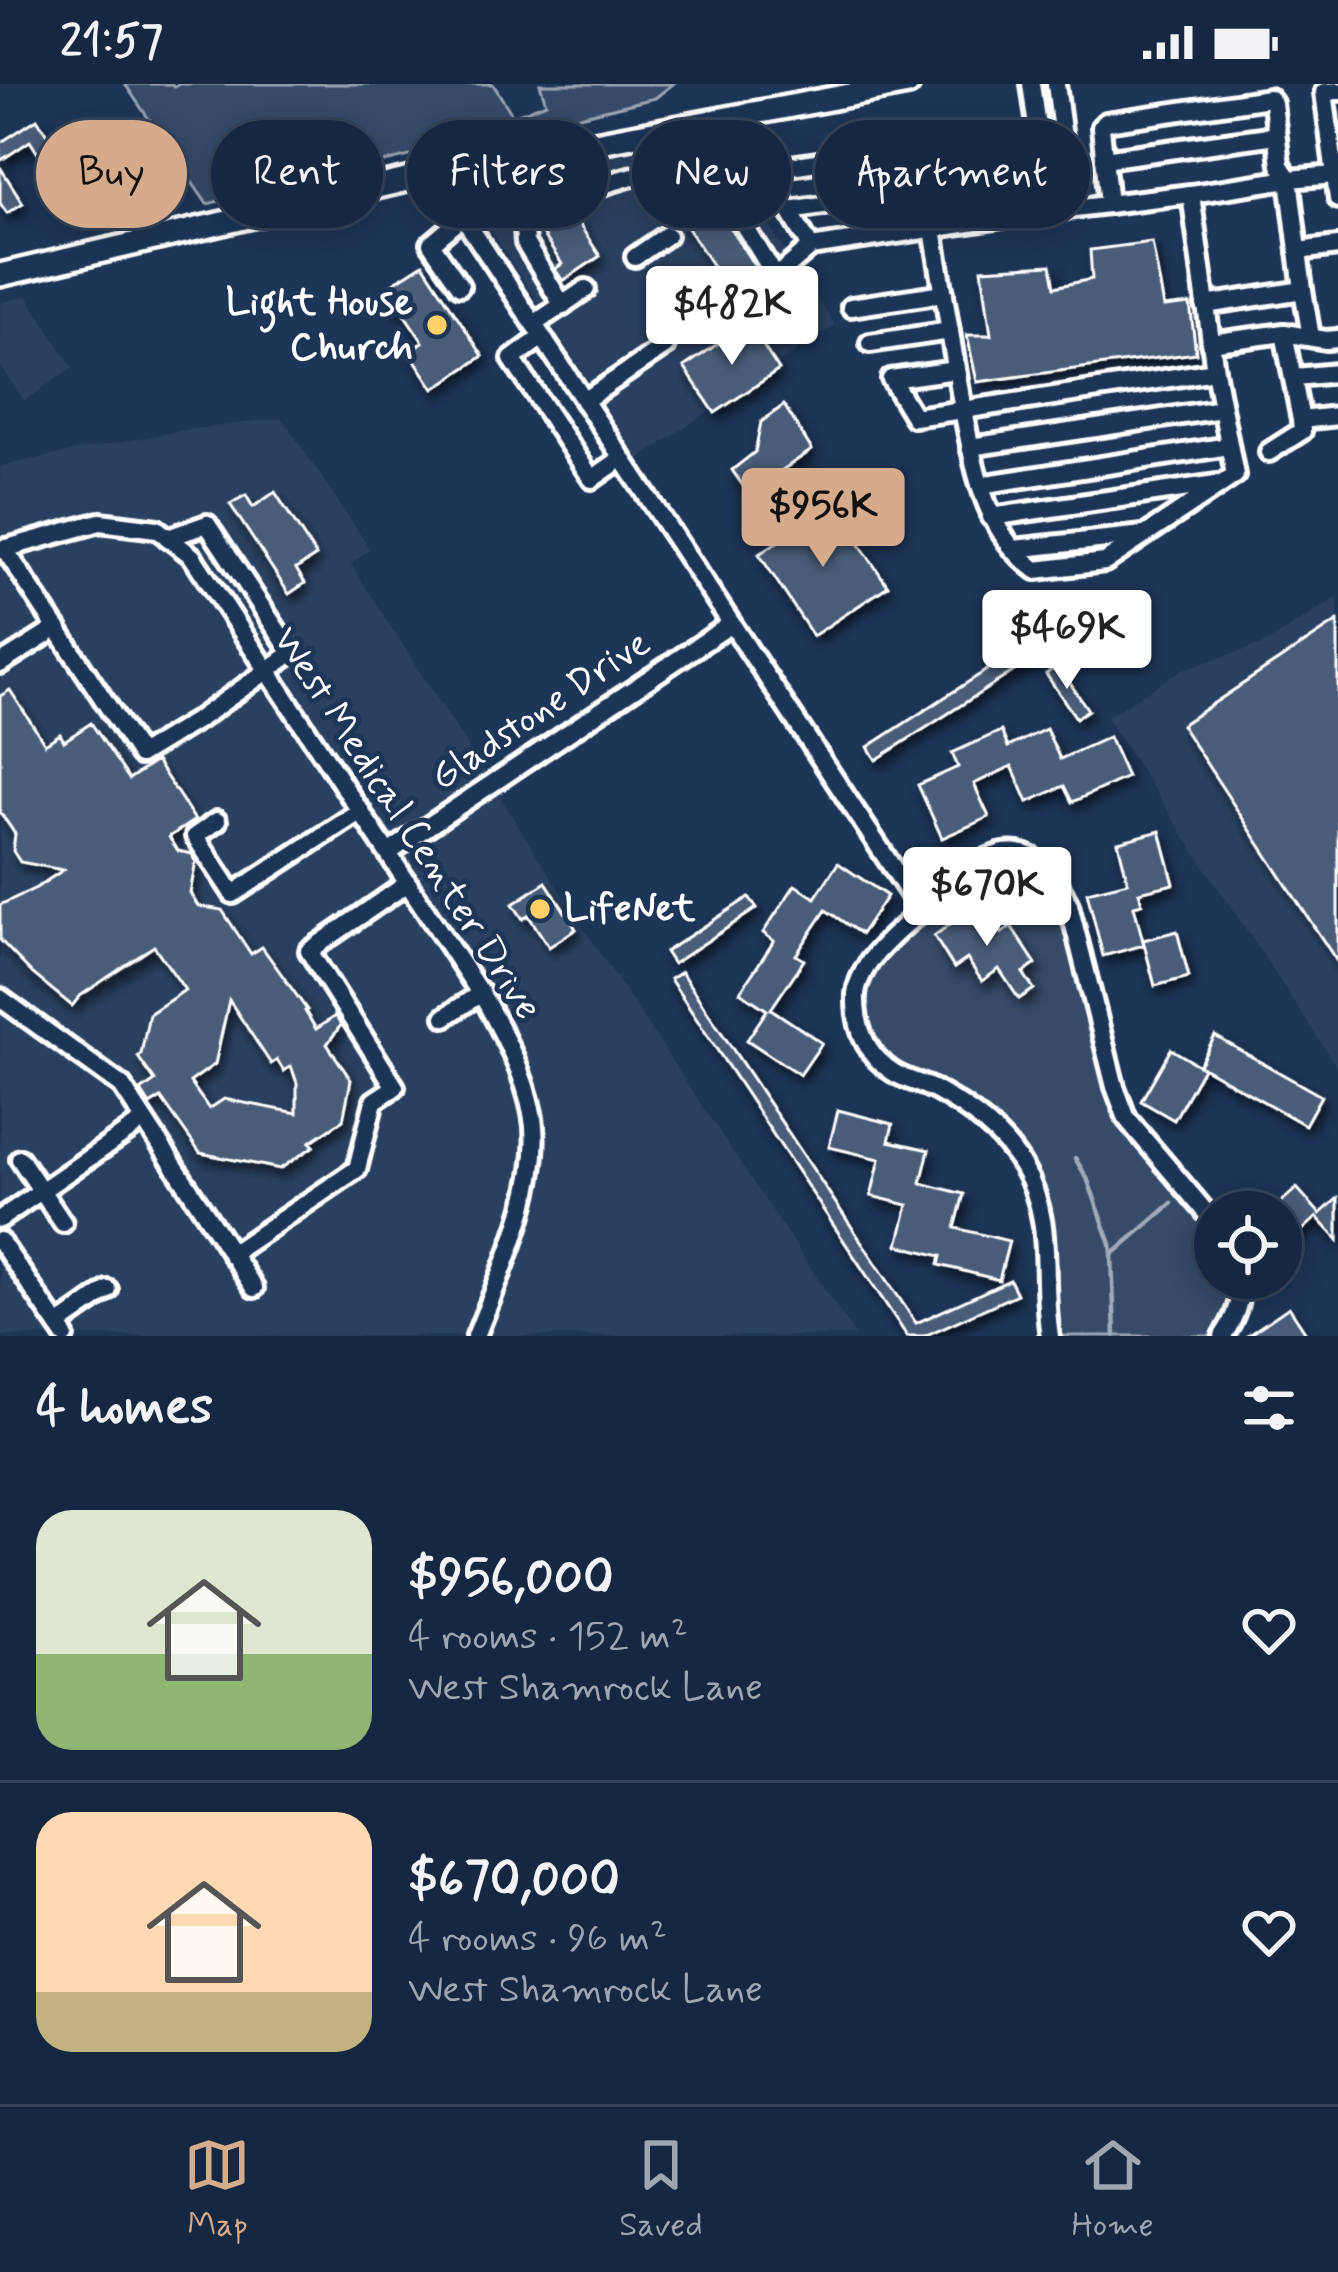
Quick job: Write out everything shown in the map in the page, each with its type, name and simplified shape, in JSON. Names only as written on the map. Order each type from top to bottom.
[{"type":"main road","points":[[608,141],[908,84]]},
{"type":"main road","points":[[0,275],[407,180]]},
{"type":"street","points":[[1031,84],[1036,120]]},
{"type":"street","points":[[1056,84],[1061,120]]},
{"type":"street","points":[[1338,91],[1324,92],[1334,131],[1338,199]]},
{"type":"street","points":[[1109,204],[1101,128],[1106,122],[1269,98],[1280,165],[1289,179],[1311,337]]},
{"type":"street","points":[[1104,159],[1276,135]]},
{"type":"street","points":[[563,306],[534,262],[524,228],[562,197],[704,161],[776,277],[812,247],[940,228]]},
{"type":"street","points":[[1090,206],[1336,174]]},
{"type":"street","points":[[934,229],[970,447],[992,517],[1036,570],[1105,562],[1234,475],[1210,343],[1191,194]]},
{"type":"street","points":[[791,213],[812,247]]},
{"type":"street","points":[[451,228],[431,244],[460,286]]},
{"type":"street","points":[[471,228],[922,912]]},
{"type":"street","points":[[635,257],[667,235]]},
{"type":"street","points":[[1298,250],[1338,246]]},
{"type":"street","points":[[586,289],[512,359],[592,479],[622,458]]},
{"type":"street","points":[[1205,305],[1303,290]]},
{"type":"street","points":[[851,307],[944,292]]},
{"type":"street","points":[[870,343],[950,331]]},
{"type":"street","points":[[1210,343],[1284,333],[1338,339]]},
{"type":"street","points":[[1269,452],[1302,431],[1284,333]]},
{"type":"street","points":[[584,400],[664,346]]},
{"type":"street","points":[[956,370],[890,379],[914,417],[1215,371]]},
{"type":"street","points":[[1295,377],[1338,373]]},
{"type":"street","points":[[970,447],[1222,409]]},
{"type":"street","points":[[1300,420],[1338,416]]},
{"type":"street","points":[[980,485],[1229,446]]},
{"type":"street","points":[[992,517],[1222,483]]},
{"type":"street","points":[[100,523],[157,529],[168,538],[206,524],[292,653],[140,755],[2,549],[100,523]]},
{"type":"street","name":"West Medical Center Drive","points":[[168,538],[192,556],[481,993],[514,1054],[533,1116],[532,1183],[476,1336]]},
{"type":"street","name":"Gladstone Drive","points":[[388,853],[731,624]]},
{"type":"street","points":[[0,664],[57,628]]},
{"type":"street","points":[[217,820],[195,836],[233,894],[361,812]]},
{"type":"street","points":[[1049,1336],[1046,1244],[1026,1171],[983,1120],[934,1090],[894,1073],[870,1053],[859,1028],[856,989],[868,964],[987,859],[1019,854],[1048,869],[1069,905],[1127,1119],[1194,1198]]},
{"type":"street","points":[[231,1253],[356,1169],[374,1101],[395,1087],[309,951],[408,884]]},
{"type":"street","points":[[445,1017],[481,993]]},
{"type":"street","points":[[0,998],[122,1086],[254,1288]]},
{"type":"street","points":[[0,1219],[143,1121]]},
{"type":"street","points":[[20,1159],[63,1222]]},
{"type":"street","points":[[0,1241],[61,1331],[108,1290]]},
{"type":"street","points":[[1223,1336],[1239,1299]]},
{"type":"shaded area","points":[[125,84],[493,84],[513,116],[546,103],[540,84],[673,84],[655,98],[562,120],[407,120],[407,157],[383,162],[383,120],[211,120],[211,203],[207,204],[187,175],[187,120],[150,120]]},
{"type":"shaded area","points":[[632,151],[632,228],[771,228],[835,325],[639,459],[489,228],[608,228],[608,156]]},
{"type":"shaded area","points":[[27,296],[73,368],[24,401],[0,365],[0,303]]},
{"type":"shaded area","points":[[282,418],[370,549],[351,564],[605,961],[856,1336],[0,1336],[0,466],[178,431]]},
{"type":"shaded area","points":[[1338,597],[1338,1069],[1106,717],[1183,669],[1264,644]]},
{"type":"shaded area","points":[[1020,863],[1036,869],[1055,890],[1085,999],[1138,1144],[1194,1209],[1194,1299],[1232,1299],[1212,1336],[1060,1336],[1053,1227],[1030,1164],[984,1110],[956,1091],[902,1070],[876,1046],[866,1019],[866,990],[882,959],[983,870]]},
{"type":"building","points":[[38,120],[36,150],[30,141],[0,161],[0,143]]},
{"type":"building","points":[[0,167],[23,203],[7,213],[0,203]]},
{"type":"building","points":[[582,228],[600,256],[563,281],[555,269],[562,264],[540,231]]},
{"type":"building","points":[[688,228],[731,228],[755,267],[726,286]]},
{"type":"building","points":[[1152,242],[1164,307],[1190,304],[1196,353],[977,382],[967,335],[991,335],[982,269],[1051,265],[1055,287],[1092,279],[1090,250]]},
{"type":"building","name":"Light House Church","points":[[423,264],[483,356],[434,389],[409,351],[423,342],[398,305],[393,308],[381,291]]},
{"type":"building","points":[[748,323],[779,370],[715,413],[684,367]]},
{"type":"building","points":[[784,405],[812,450],[748,493],[732,470],[755,452],[761,422]]},
{"type":"building","points":[[275,492],[316,556],[296,569],[305,583],[289,594],[230,504],[246,495],[253,507]]},
{"type":"building","points":[[833,505],[888,586],[813,636],[759,554]]},
{"type":"building","points":[[1338,621],[1338,963],[1181,725]]},
{"type":"building","points":[[1030,642],[1039,655],[876,760],[868,747]]},
{"type":"building","points":[[1058,665],[1088,710],[1076,718],[1046,674]]},
{"type":"building","points":[[10,690],[45,744],[60,734],[64,741],[91,723],[129,779],[156,761],[195,820],[169,837],[178,851],[192,854],[196,861],[190,893],[198,906],[222,910],[251,954],[262,947],[316,1029],[335,1016],[341,1025],[327,1044],[351,1080],[343,1120],[280,1169],[200,1153],[161,1098],[150,1105],[141,1091],[155,1081],[138,1057],[149,1014],[185,990],[154,946],[72,1006],[0,940],[0,905],[63,870],[20,862],[13,851],[15,834],[0,812],[0,696]],"holes":[[[229,1000],[271,1064],[277,1060],[284,1071],[291,1066],[297,1083],[297,1113],[224,1099],[209,1109],[190,1082],[215,1064]]]},
{"type":"building","points":[[1046,729],[1060,759],[1109,737],[1127,777],[1072,802],[1064,786],[1028,802],[1012,766],[974,784],[989,817],[942,838],[918,785],[958,767],[952,753],[1001,731],[1008,747]]},
{"type":"building","points":[[1160,831],[1174,884],[1139,892],[1142,904],[1134,906],[1144,945],[1103,956],[1087,892],[1128,882],[1118,842]]},
{"type":"building","points":[[838,863],[887,896],[861,934],[826,910],[796,955],[804,960],[771,1009],[822,1043],[800,1075],[747,1040],[767,1010],[740,992],[774,941],[763,933],[795,885],[815,898]]},
{"type":"building","name":"LifeNet","points":[[546,882],[576,929],[549,947],[528,915],[523,919],[513,904]]},
{"type":"building","points":[[749,897],[757,908],[673,964],[665,952]]},
{"type":"building","points":[[981,902],[1002,933],[1011,926],[1036,964],[1023,973],[1034,989],[1019,999],[999,969],[982,981],[967,959],[954,968],[934,936]]},
{"type":"building","points":[[1177,931],[1189,977],[1155,986],[1143,940]]},
{"type":"building","points":[[681,972],[916,1323],[1010,1280],[1017,1294],[924,1336],[907,1336],[670,979]]},
{"type":"building","points":[[1215,1036],[1321,1096],[1305,1125],[1199,1065]]},
{"type":"building","points":[[1171,1049],[1203,1068],[1174,1120],[1141,1101]]},
{"type":"building","points":[[838,1110],[893,1124],[889,1141],[929,1150],[921,1183],[964,1194],[955,1228],[1009,1241],[999,1280],[939,1265],[941,1256],[898,1245],[908,1205],[871,1196],[880,1159],[829,1147]]},
{"type":"building","points":[[1302,1194],[1320,1214],[1338,1198],[1338,1240],[1317,1217],[1302,1231]]},
{"type":"building","points":[[1289,1307],[1308,1336],[1247,1336]]},
{"type":"waterway","points":[[1075,1158],[1087,1178],[1112,1253]]},
{"type":"waterway","points":[[1115,1336],[1112,1255],[1172,1203]]},
{"type":"place","name":"Light House Church","points":[[437,325]]},
{"type":"place","name":"LifeNet","points":[[540,909]]}]
